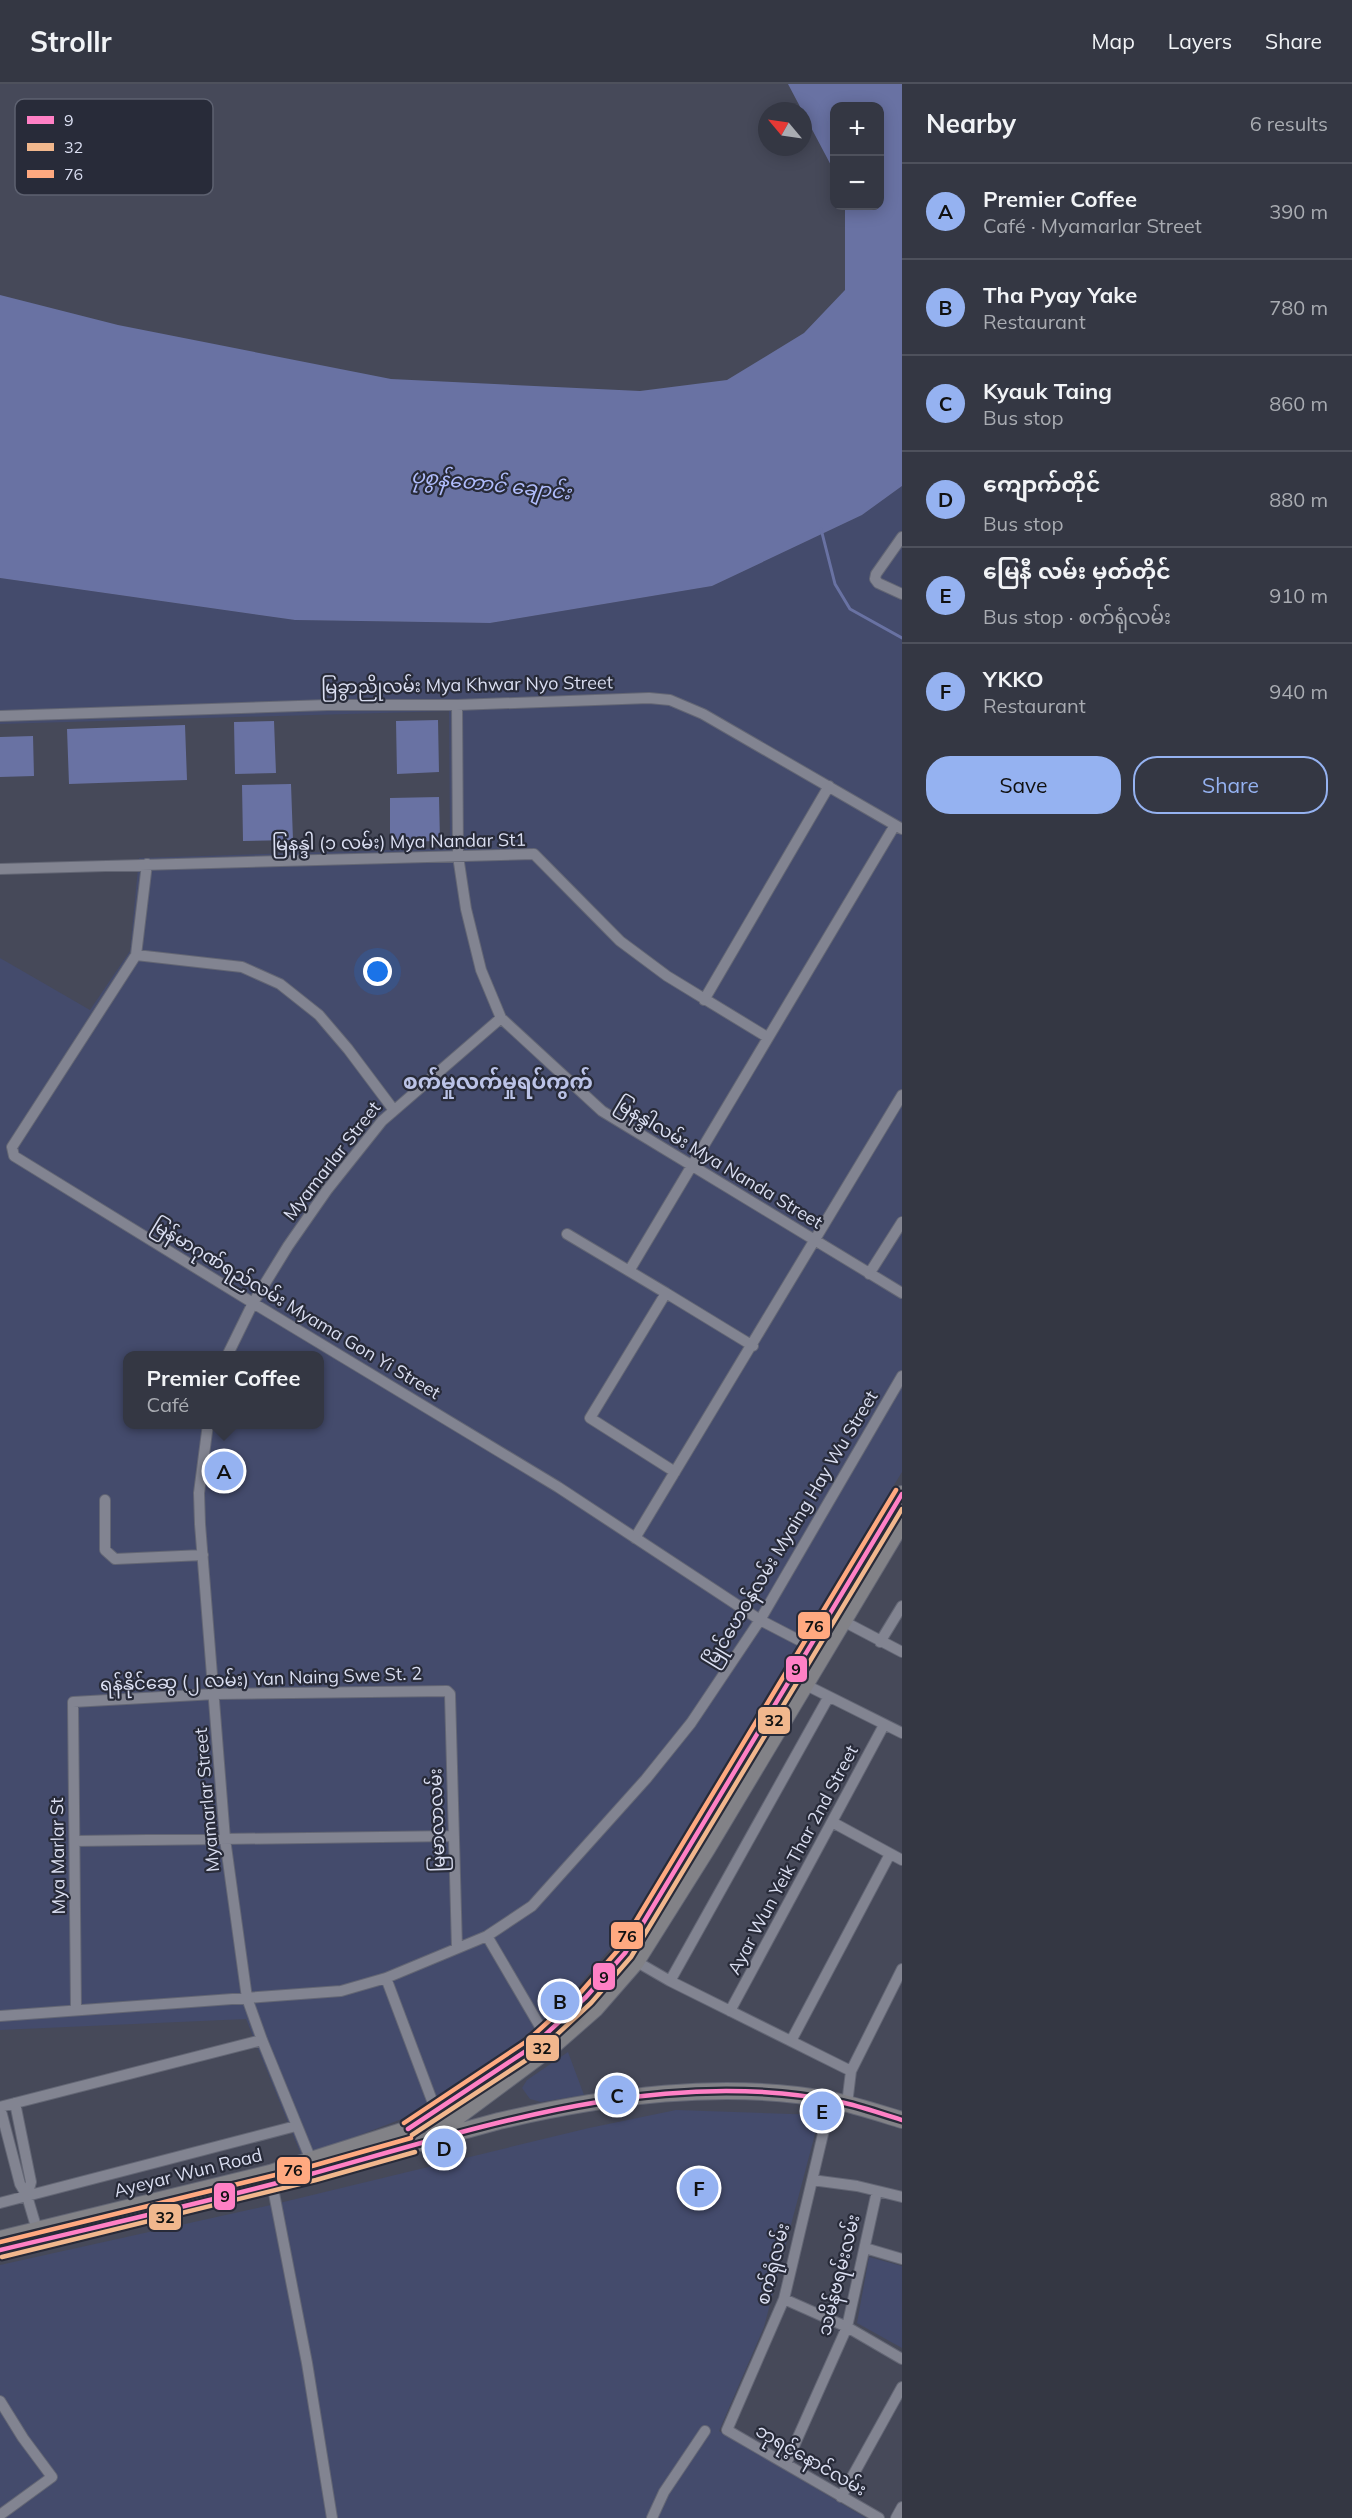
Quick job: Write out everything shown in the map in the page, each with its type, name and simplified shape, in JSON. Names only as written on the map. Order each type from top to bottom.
[{"type":"main road","points":[[510,2070],[595,2008],[631,1958],[818,1650],[902,1494]]},
{"type":"main road","points":[[818,1650],[843,1621],[902,1523]]},
{"type":"main road","points":[[510,2070],[586,1997],[631,1958]]},
{"type":"main road","name":"Ayeyar Wun Road","points":[[413,2139],[436,2111],[510,2070]]},
{"type":"main road","name":"Ayeyar Wun Road","points":[[0,2250],[39,2235],[313,2167],[413,2139],[510,2070]]},
{"type":"main road","points":[[413,2139],[535,2113],[630,2097],[696,2093],[772,2093],[831,2100],[902,2120]]},
{"type":"main road","name":"Ayeyar Wun Road","points":[[0,2239],[39,2235],[272,2183],[313,2167]]},
{"type":"street","points":[[902,537],[875,579],[878,583],[902,594]]},
{"type":"street","name":"မြခွာညိုလမ်း Mya Khwar Nyo Street","points":[[0,716],[328,705],[457,705],[630,698],[670,700],[703,714],[899,827]]},
{"type":"street","name":"မြနန္ဒါလမ်း Mya Nanda Street","points":[[457,705],[458,856],[466,909],[481,970],[501,1018],[602,1111],[902,1293]]},
{"type":"street","points":[[704,1000],[829,786]]},
{"type":"street","points":[[629,1271],[767,1037],[899,827]]},
{"type":"street","name":"မြနန္ဒါ (၁ လမ်း) Mya Nandar St1","points":[[0,869],[534,854],[620,941],[667,976],[767,1037]]},
{"type":"street","points":[[147,864],[136,955],[242,967],[280,984],[319,1015],[393,1109]]},
{"type":"street","name":"မြန်မာဂုဏ်ရည်လမ်း Myama Gon Yi Street","points":[[136,955],[12,1147],[14,1156],[558,1486],[760,1620],[818,1650]]},
{"type":"street","name":"Myamarlar Street","points":[[229,1351],[253,1303],[327,1190],[393,1109],[501,1018]]},
{"type":"street","points":[[635,1538],[753,1346],[902,1095]]},
{"type":"street","points":[[869,1274],[902,1222]]},
{"type":"street","points":[[567,1233],[753,1346]]},
{"type":"street","points":[[666,1293],[590,1418],[675,1472]]},
{"type":"street","name":"မြိုင်ဟေဝန်လမ်း Myaing Hay Wu Street","points":[[0,2016],[342,1991],[386,1978],[487,1936],[532,1906],[646,1779],[692,1723],[760,1620],[902,1376]]},
{"type":"street","name":"Myamarlar Street","points":[[207,1429],[199,1493],[203,1555],[225,1839],[247,1998],[313,2167]]},
{"type":"street","points":[[105,1500],[105,1550],[115,1559],[203,1555]]},
{"type":"street","points":[[880,1642],[902,1606]]},
{"type":"street","points":[[843,1621],[902,1652]]},
{"type":"street","points":[[798,1681],[902,1733]]},
{"type":"street","name":"ရန်နိုင်ဆွေ (၂ လမ်း) Yan Naing Swe St. 2","points":[[73,1702],[215,1694],[449,1692]]},
{"type":"street","name":"မြမာလာလမ်း","points":[[449,1692],[458,1948]]},
{"type":"street","points":[[670,1981],[828,1698]]},
{"type":"street","name":"Mya Marlar St","points":[[73,1702],[76,2010]]},
{"type":"street","name":"Ayar Wun Yeik Thar 2nd Street","points":[[730,2011],[884,1725]]},
{"type":"street","points":[[832,1822],[902,1860]]},
{"type":"street","points":[[75,1841],[454,1836]]},
{"type":"street","points":[[791,2041],[890,1854]]},
{"type":"street","points":[[487,1936],[546,2035]]},
{"type":"street","points":[[631,1958],[670,1981],[851,2071]]},
{"type":"street","points":[[847,2104],[851,2071],[902,1969]]},
{"type":"street","points":[[386,1978],[436,2111]]},
{"type":"street","points":[[890,1993],[902,1984]]},
{"type":"street","points":[[39,2235],[27,2196],[20,2184],[0,2107],[262,2040]]},
{"type":"street","name":"စက်ရုံလမ်း","points":[[727,2430],[784,2299],[831,2100]]},
{"type":"street","points":[[15,2103],[32,2182],[27,2196]]},
{"type":"street","points":[[0,2203],[296,2126]]},
{"type":"street","points":[[812,2180],[902,2197]]},
{"type":"street","points":[[272,2183],[307,2363],[332,2518]]},
{"type":"street","name":"သမိန်ဗရမ်းလမ်း","points":[[786,2464],[847,2327],[877,2191]]},
{"type":"street","points":[[865,2248],[902,2259]]},
{"type":"street","points":[[784,2299],[847,2327],[902,2359]]},
{"type":"street","points":[[841,2497],[902,2387]]},
{"type":"street","points":[[0,2401],[23,2438],[52,2477],[0,2515]]},
{"type":"street","name":"ဘုရင့်နောင်လမ်း","points":[[727,2430],[879,2518]]},
{"type":"street","points":[[652,2518],[664,2492],[705,2431]]},
{"type":"street","points":[[896,2518],[902,2507]]},
{"type":"shaded area","points":[[902,486],[902,1472],[622,1935],[567,1999],[499,2059],[407,2117],[302,2157],[246,2019],[0,2030],[0,958],[90,1010],[130,951],[139,858],[450,848],[449,711],[0,724],[0,578],[295,620],[490,623],[712,586],[862,515]]},
{"type":"shaded area","points":[[568,2052],[584,2095],[541,2102],[530,2099],[522,2088],[527,2080]]},
{"type":"shaded area","points":[[676,2110],[820,2115],[764,2327],[719,2431],[866,2518],[0,2518],[0,2265],[271,2205],[589,2128]]},
{"type":"shaded area","points":[[869,2257],[902,2266],[902,2348],[857,2323]]},
{"type":"water","name":"ပုစွန်တောင် ချောင်း","points":[[788,84],[902,84],[902,486],[862,515],[712,586],[490,623],[295,620],[0,578],[0,295],[118,325],[391,379],[640,391],[727,380],[804,333],[845,290],[845,210],[884,210],[884,102],[830,102],[830,163],[812,129],[812,102],[798,102]]},
{"type":"water","points":[[438,720],[439,772],[397,774],[396,721]]},
{"type":"water","points":[[274,721],[276,773],[235,774],[234,722]]},
{"type":"water","points":[[185,725],[187,780],[69,784],[67,729]]},
{"type":"water","points":[[33,736],[34,776],[0,777],[0,737]]},
{"type":"water","points":[[291,784],[293,840],[243,841],[242,785]]},
{"type":"water","points":[[439,797],[440,841],[390,842],[390,798]]},
{"type":"waterway","points":[[821,529],[835,584],[850,609],[902,638]]},
{"type":"transit line","name":"76","points":[[404,2123],[527,2041],[581,1992],[619,1949],[896,1490]]},
{"type":"transit line","name":"9","points":[[408,2129],[532,2047],[586,1997],[625,1953],[902,1494]]},
{"type":"transit line","name":"32","points":[[412,2135],[537,2053],[591,2003],[631,1957],[902,1509]]},
{"type":"transit line","name":"9","points":[[0,2250],[234,2194],[506,2121],[572,2106],[639,2096],[706,2091],[773,2093],[840,2102],[902,2120]]},
{"type":"transit line","name":"76","points":[[0,2242],[312,2166],[411,2138]]},
{"type":"transit line","name":"32","points":[[2,2257],[316,2180],[415,2152]]},
{"type":"place","name":"Premier Coffee","points":[[224,1471]]},
{"type":"place","name":"Tha Pyay Yake","points":[[560,2001]]},
{"type":"place","name":"Kyauk Taing","points":[[617,2095]]},
{"type":"place","name":"မြေနီ လမ်း မှတ်တိုင်","points":[[822,2111]]},
{"type":"place","name":"ကျောက်တိုင်","points":[[444,2148]]},
{"type":"place","name":"YKKO","points":[[699,2188]]},
{"type":"district","name":"စက်မှုလက်မှုရပ်ကွက်","points":[[498,1082]]}]
